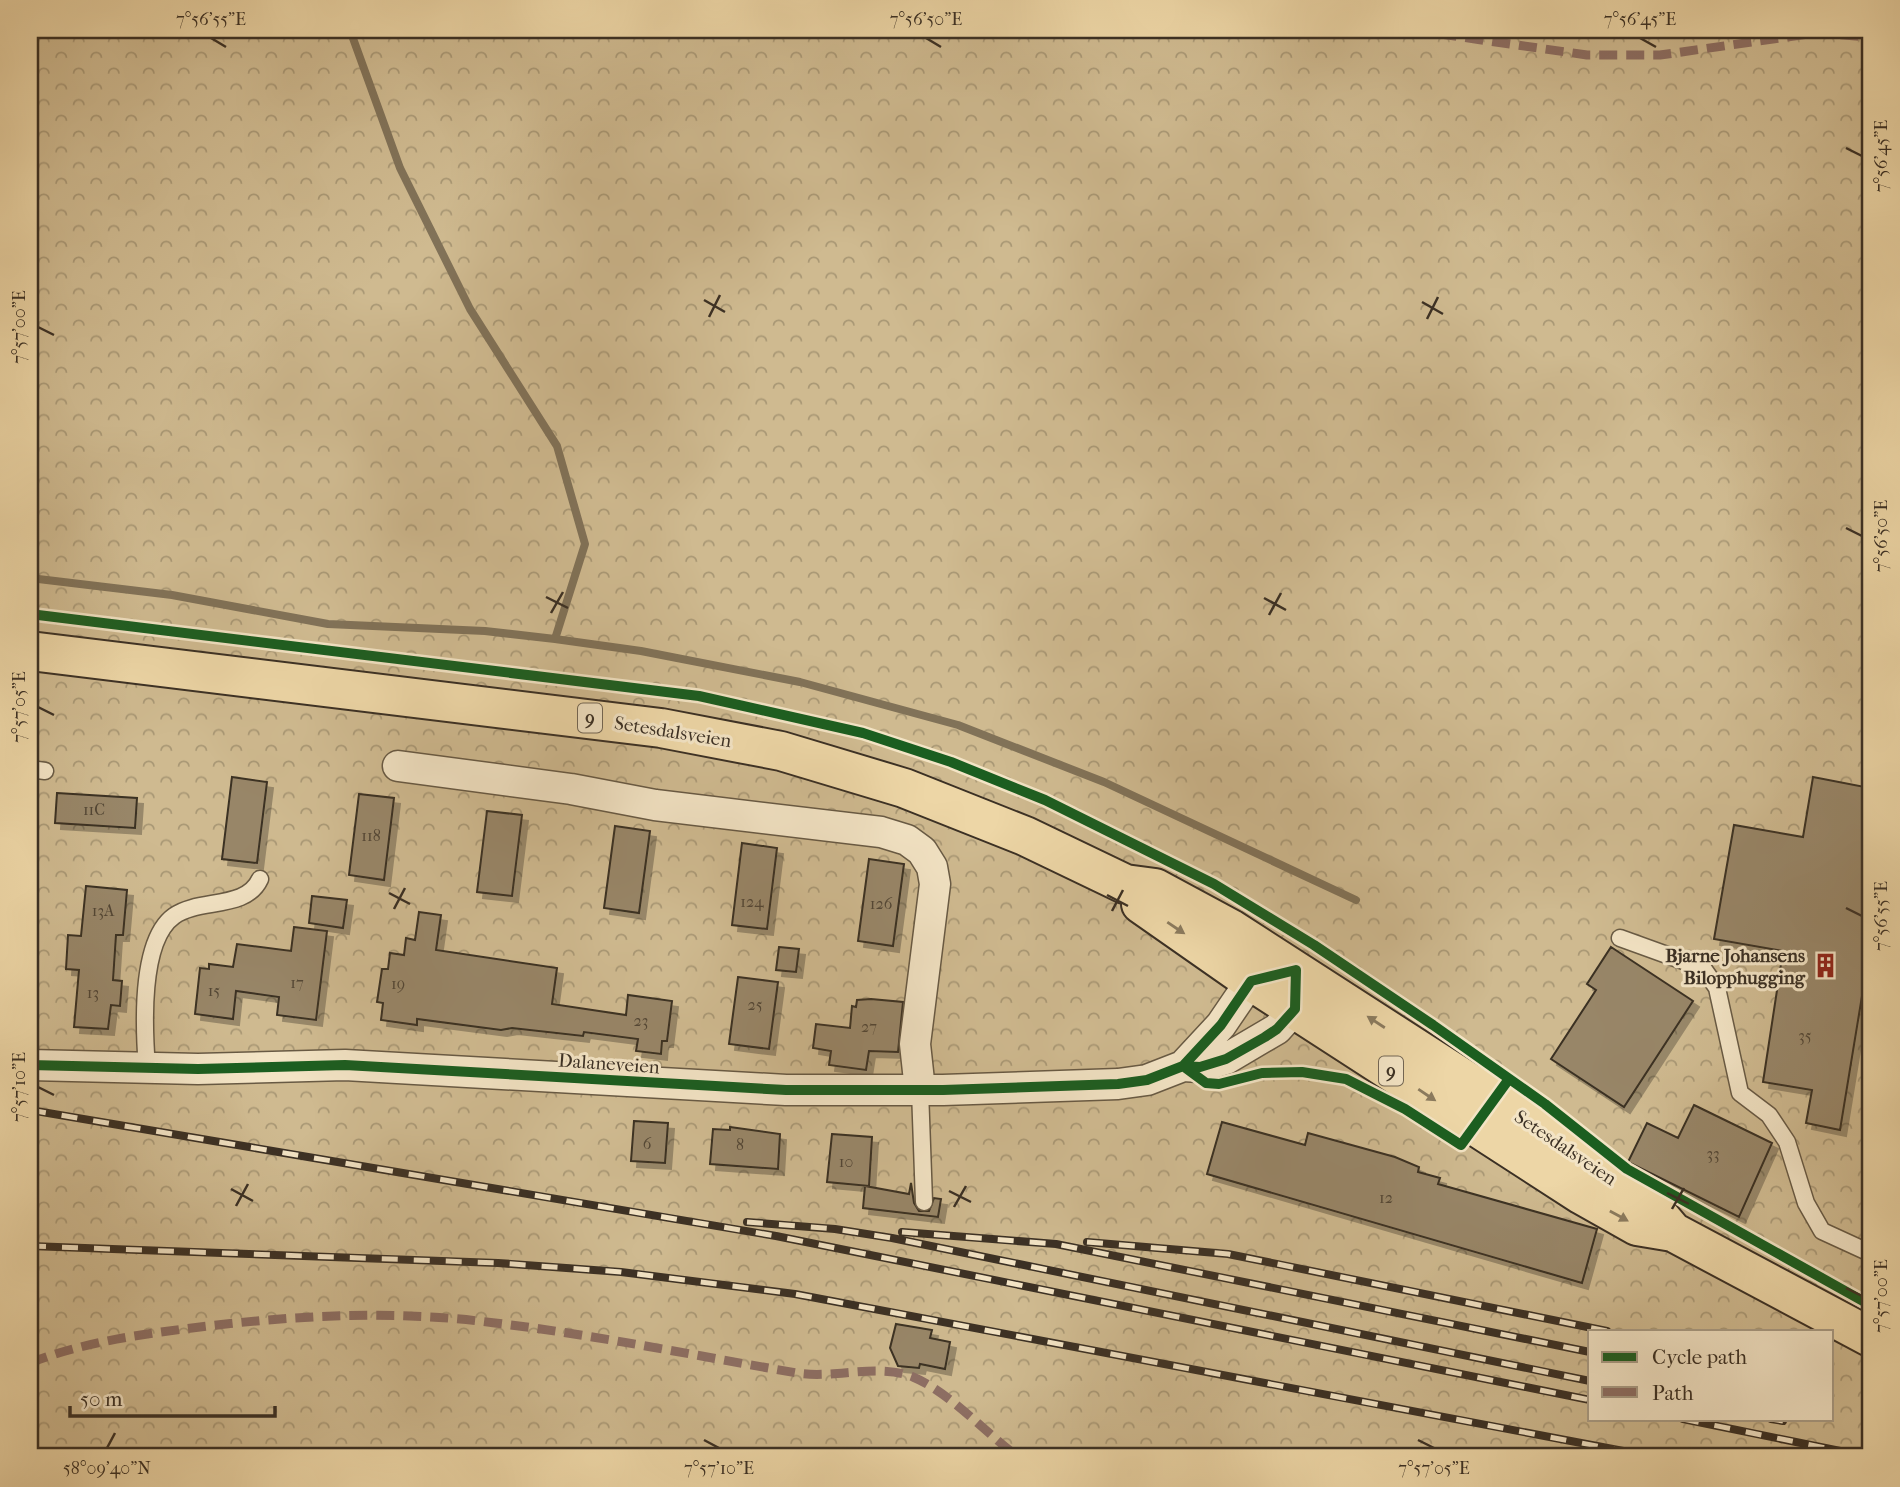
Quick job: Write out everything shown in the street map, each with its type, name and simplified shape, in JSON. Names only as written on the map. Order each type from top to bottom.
[{"type":"highway","name":"Setesdalsveien","points":[[30,651],[553,713],[741,743],[838,766],[904,788],[1025,836],[1125,884],[1155,888],[1231,929],[1627,1189],[1650,1205],[1673,1232]]},
{"type":"highway","name":"Setesdalsveien","points":[[1125,884],[1144,908],[1251,981],[1582,1195],[1637,1226],[1673,1232],[1870,1337]]},
{"type":"street","points":[[398,766],[571,789],[655,805],[847,826],[907,841],[922,850],[932,867],[935,884],[915,1044],[920,1090]]},
{"type":"street","points":[[1251,981],[1296,970],[1294,1009]]},
{"type":"street","name":"Dalaneveien","points":[[1183,1066],[1221,1025],[1251,981]]},
{"type":"street","name":"Dalaneveien","points":[[30,1065],[147,1068],[345,1065],[786,1090],[920,1090],[1118,1084],[1147,1080],[1183,1066],[1200,1067],[1226,1059],[1277,1029],[1294,1009]]},
{"type":"lane","points":[[147,1068],[146,989],[160,933],[171,918],[190,907],[237,899],[250,893],[260,879]]},
{"type":"lane","points":[[1620,938],[1703,968],[1717,988],[1740,1093],[1769,1115],[1787,1142],[1805,1203],[1822,1231],[1870,1252]]},
{"type":"lane","points":[[920,1090],[924,1202]]},
{"type":"green space","points":[[30,30],[1870,30],[1870,1457],[30,1457]]},
{"type":"building","points":[[232,777],[267,782],[257,863],[222,859]]},
{"type":"building","name":"Bjarne Johansens Bilopphugging","points":[[1813,777],[1870,788],[1870,986],[1866,985],[1862,996],[1840,1130],[1806,1123],[1812,1090],[1763,1082],[1783,951],[1714,939],[1734,825],[1803,837]]},
{"type":"building","points":[[57,793],[137,798],[135,828],[55,823]]},
{"type":"building","points":[[359,794],[394,798],[384,880],[349,875]]},
{"type":"building","points":[[487,811],[522,815],[512,896],[477,892]]},
{"type":"building","points":[[615,826],[650,831],[639,913],[604,908]]},
{"type":"building","points":[[742,843],[777,848],[767,929],[732,925]]},
{"type":"building","points":[[869,859],[904,864],[893,946],[858,941]]},
{"type":"building","points":[[86,886],[127,890],[123,935],[116,935],[113,980],[122,981],[120,1006],[111,1005],[108,1029],[74,1027],[79,970],[66,969],[68,935],[81,936]]},
{"type":"building","points":[[312,896],[347,900],[343,928],[309,923]]},
{"type":"building","points":[[419,912],[441,915],[436,950],[557,968],[552,1004],[626,1015],[628,995],[672,1001],[667,1041],[662,1041],[661,1054],[636,1051],[638,1039],[584,1032],[583,1036],[512,1028],[501,1030],[417,1019],[417,1025],[381,1020],[383,1003],[377,1002],[382,969],[388,969],[390,953],[404,955],[406,938],[415,940]]},
{"type":"building","points":[[294,927],[327,931],[316,1020],[277,1015],[279,997],[236,991],[233,1019],[195,1014],[200,968],[209,969],[209,964],[233,967],[237,944],[291,951]]},
{"type":"building","points":[[779,947],[799,949],[796,972],[776,970]]},
{"type":"building","points":[[1611,947],[1693,1001],[1624,1107],[1551,1059],[1596,990],[1587,984]]},
{"type":"building","points":[[738,977],[778,982],[769,1049],[729,1044]]},
{"type":"building","points":[[857,1000],[903,1002],[898,1052],[869,1051],[866,1070],[829,1065],[831,1051],[813,1048],[816,1024],[850,1028],[852,1006],[856,1007]]},
{"type":"building","points":[[1694,1105],[1772,1143],[1739,1217],[1628,1162],[1647,1123],[1678,1138]]},
{"type":"building","points":[[634,1121],[668,1123],[665,1163],[631,1161]]},
{"type":"building","points":[[1222,1122],[1305,1145],[1308,1133],[1395,1157],[1419,1167],[1418,1172],[1440,1178],[1438,1184],[1597,1229],[1582,1283],[1207,1174]]},
{"type":"building","points":[[730,1127],[780,1134],[778,1169],[710,1164],[713,1129],[730,1130]]},
{"type":"building","points":[[832,1134],[872,1137],[869,1186],[827,1182]]},
{"type":"building","points":[[911,1183],[914,1203],[919,1211],[929,1211],[934,1198],[941,1199],[938,1217],[863,1208],[865,1186],[909,1194]]},
{"type":"building","points":[[896,1324],[932,1330],[930,1338],[950,1342],[945,1369],[920,1364],[919,1368],[898,1366],[890,1348]]},
{"type":"waterway","points":[[350,30],[400,168],[470,309],[557,446],[585,544],[555,639]]},
{"type":"waterway","points":[[30,578],[172,595],[328,624],[485,631],[555,639],[641,651],[800,682],[958,725],[1104,782],[1356,900]]},
{"type":"railway","points":[[30,1110],[776,1236],[1588,1400]]},
{"type":"railway","points":[[747,1222],[835,1229],[892,1238],[1588,1381]]},
{"type":"railway","points":[[902,1232],[1056,1244],[1588,1352]]},
{"type":"railway","points":[[1087,1242],[1228,1254],[1602,1330]]},
{"type":"railway","points":[[30,1246],[498,1263],[621,1272],[795,1294],[1655,1457]]},
{"type":"railway","points":[[1688,1420],[1870,1457]]},
{"type":"railway","points":[[1777,1420],[1783,1421]]},
{"type":"marked path","points":[[1412,30],[1587,55],[1660,55],[1816,33],[1870,37]]},
{"type":"marked path","points":[[30,1363],[114,1340],[237,1323],[384,1315],[458,1319],[571,1333],[797,1373],[899,1373],[913,1377],[940,1392],[1018,1457]]},
{"type":"cycle path","points":[[30,614],[699,696],[863,733],[951,762],[1045,800],[1214,884],[1314,945],[1433,1025],[1545,1104],[1627,1169],[1870,1305]]},
{"type":"cycle path","points":[[30,1065],[198,1069],[345,1065],[786,1090],[943,1090],[1118,1084],[1147,1080],[1183,1066],[1200,1067],[1226,1059],[1265,1037],[1277,1029],[1295,1009],[1296,970],[1251,981],[1221,1025],[1183,1066]]},
{"type":"cycle path","points":[[1183,1066],[1206,1083],[1219,1084],[1262,1073],[1302,1072],[1346,1079],[1405,1109],[1461,1145],[1509,1079]]},
{"type":"place","name":"Bjarne Johansens Bilopphugging","points":[[1825,966]]}]
